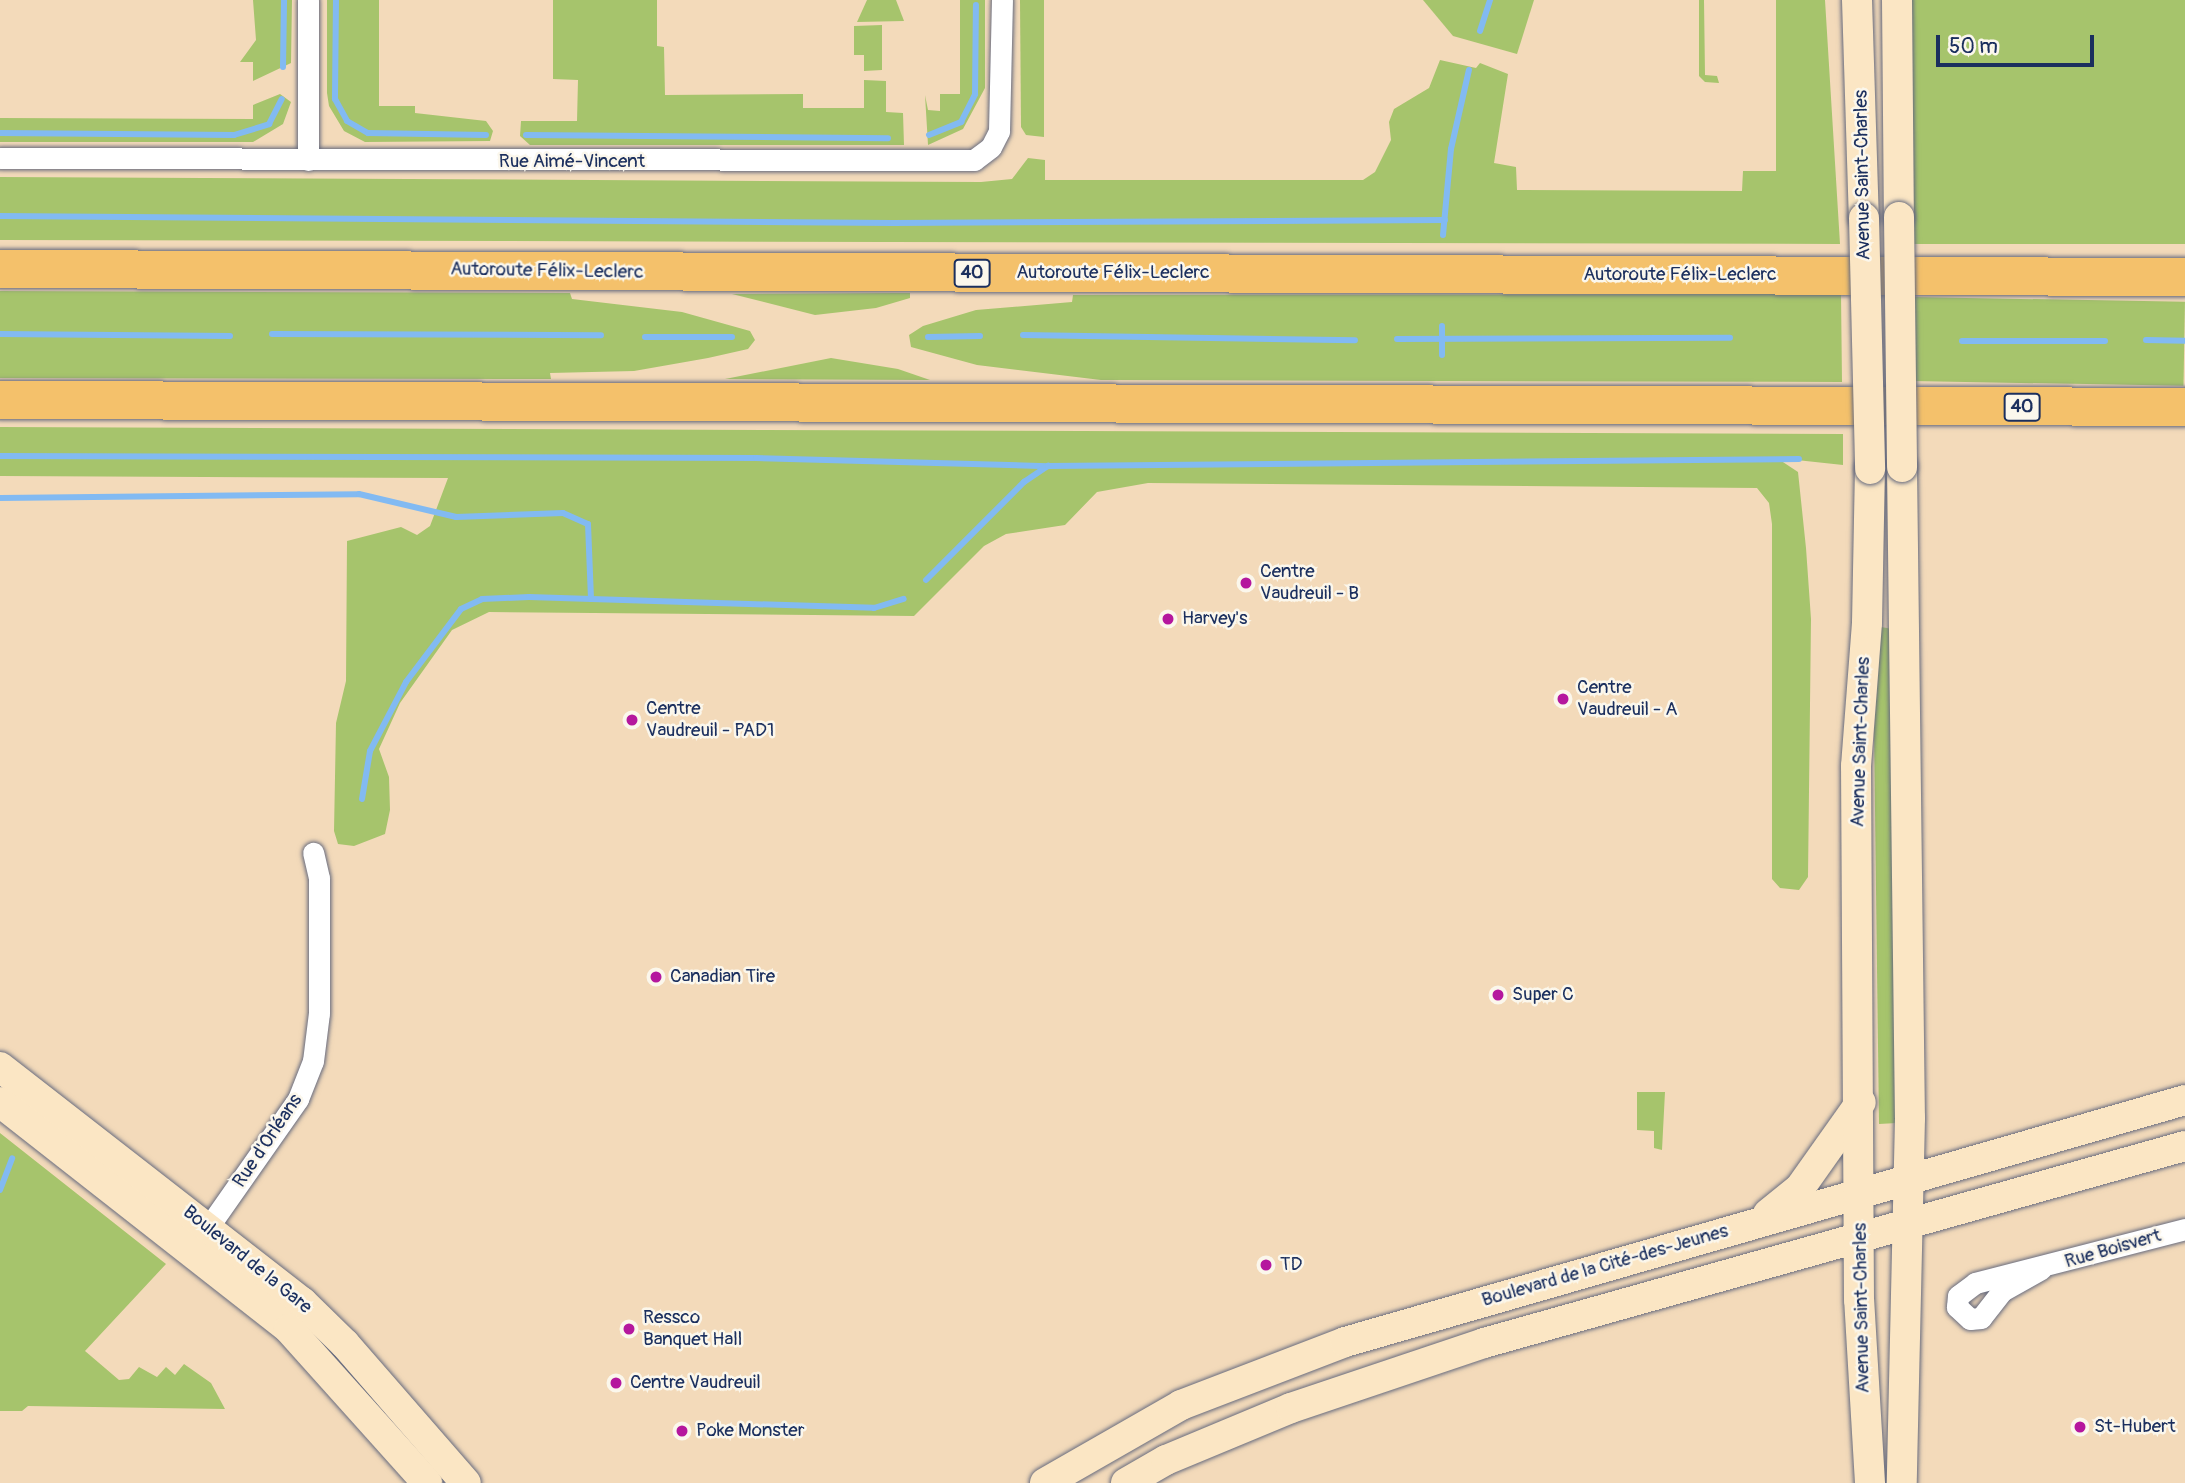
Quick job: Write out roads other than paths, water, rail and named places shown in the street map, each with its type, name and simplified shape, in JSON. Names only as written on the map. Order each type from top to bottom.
[{"type":"highway","name":"Autoroute Félix-Leclerc","points":[[0,269],[2185,277]]},
{"type":"highway","name":"40","points":[[0,400],[2185,407]]},
{"type":"main road","name":"Avenue Saint-Charles","points":[[1857,0],[1870,468],[1867,623],[1857,766],[1861,1102],[1859,1238],[1870,1483]]},
{"type":"main road","name":"Avenue Saint-Charles","points":[[1897,0],[1909,876],[1909,1180],[1902,1483]]},
{"type":"main road","name":"Boulevard de la Gare","points":[[0,1067],[200,1239],[305,1344],[427,1483]]},
{"type":"main road","name":"Boulevard de la Cité-des-Jeunes","points":[[1045,1483],[1181,1405],[1295,1359],[1463,1306],[2185,1100]]},
{"type":"main road","name":"Boulevard de la Gare","points":[[0,1102],[334,1332],[457,1480]]},
{"type":"main road","points":[[1756,1223],[1800,1188],[1861,1102]]},
{"type":"main road","points":[[1126,1483],[1167,1460],[1290,1408],[1484,1343],[2185,1146]]},
{"type":"street","points":[[308,160],[309,0]]},
{"type":"street","name":"Rue Aimé-Vincent","points":[[0,158],[974,160],[991,147],[999,131],[1002,0]]},
{"type":"street","name":"Rue d'Orléans","points":[[200,1239],[298,1099],[313,1061],[319,1013],[319,878],[313,853]]},
{"type":"street","name":"Rue Boisvert","points":[[2041,1269],[2185,1229]]},
{"type":"waterway","points":[[283,67],[284,0]]},
{"type":"waterway","points":[[336,0],[335,99],[347,121],[368,133],[486,135]]},
{"type":"waterway","points":[[1480,31],[1490,0]]},
{"type":"waterway","points":[[929,135],[961,122],[975,94],[976,5]]},
{"type":"waterway","points":[[1443,235],[1451,149],[1469,70]]},
{"type":"waterway","points":[[0,133],[234,135],[269,124],[282,99]]},
{"type":"waterway","points":[[526,135],[888,138]]},
{"type":"waterway","points":[[0,216],[893,223],[1445,220]]},
{"type":"waterway","points":[[1442,326],[1442,355]]},
{"type":"waterway","points":[[0,334],[230,336]]},
{"type":"waterway","points":[[272,334],[601,335]]},
{"type":"waterway","points":[[1023,335],[1355,340]]},
{"type":"waterway","points":[[928,337],[980,336]]},
{"type":"waterway","points":[[645,337],[732,337]]},
{"type":"waterway","points":[[1397,339],[1730,338]]},
{"type":"waterway","points":[[2146,340],[2185,341]]},
{"type":"waterway","points":[[1962,341],[2105,341]]},
{"type":"waterway","points":[[0,456],[756,458],[1048,466]]},
{"type":"waterway","points":[[926,580],[1024,482],[1048,466],[1799,459]]},
{"type":"waterway","points":[[0,498],[359,494],[456,517],[563,513],[588,524],[591,599]]},
{"type":"waterway","points":[[362,799],[370,751],[406,682],[461,609],[482,599],[529,597],[874,608],[904,599]]},
{"type":"waterway","points":[[0,1190],[12,1158]]},
{"type":"place","name":"Centre Vaudreuil - B","points":[[1246,583]]},
{"type":"place","name":"Harvey's","points":[[1168,619]]},
{"type":"place","name":"Centre Vaudreuil - A","points":[[1563,699]]},
{"type":"place","name":"Centre Vaudreuil - PAD1","points":[[632,720]]},
{"type":"place","name":"Canadian Tire","points":[[656,977]]},
{"type":"place","name":"Super C","points":[[1498,995]]},
{"type":"place","name":"TD","points":[[1266,1265]]},
{"type":"place","name":"Ressco Banquet Hall","points":[[629,1329]]},
{"type":"place","name":"Centre Vaudreuil","points":[[616,1383]]},
{"type":"place","name":"St-Hubert","points":[[2080,1427]]},
{"type":"place","name":"Poke Monster","points":[[682,1431]]}]
